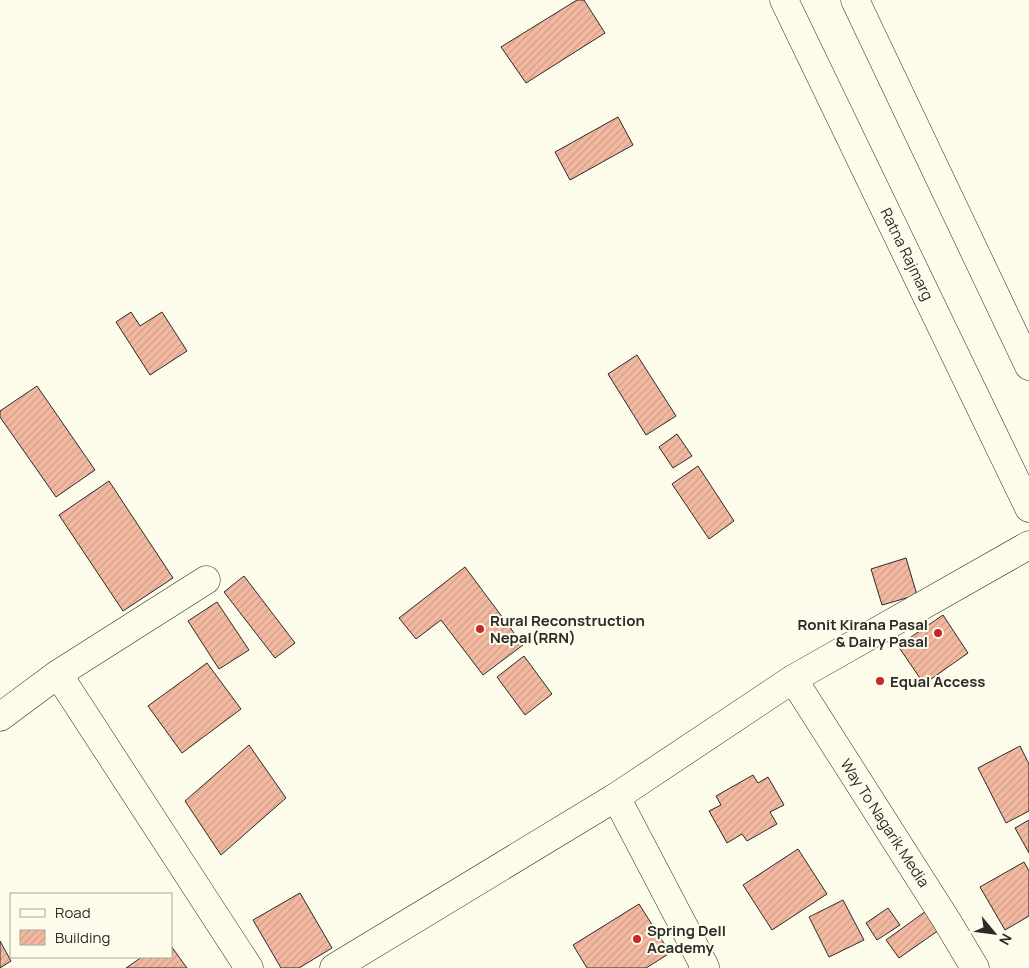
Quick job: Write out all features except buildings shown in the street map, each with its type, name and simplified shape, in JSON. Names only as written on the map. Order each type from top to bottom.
[{"type":"main road","name":"Ratna Rajmarg","points":[[784,0],[1029,508]]},
{"type":"main road","points":[[855,0],[1029,366]]},
{"type":"main road","points":[[334,968],[616,797],[793,679],[1029,545]]},
{"type":"main road","points":[[0,717],[58,674],[206,580]]},
{"type":"main road","points":[[58,674],[249,968]]},
{"type":"main road","name":"Way To Nagarik Media","points":[[793,679],[975,968]]},
{"type":"main road","points":[[616,797],[705,966],[702,968]]},
{"type":"place","name":"Rural Reconstruction Nepal(RRN)","points":[[480,629]]},
{"type":"place","name":"Ronit Kirana Pasal & Dairy Pasal","points":[[938,633]]},
{"type":"place","name":"Equal Access","points":[[880,681]]},
{"type":"place","name":"Spring Dell Academy","points":[[637,939]]}]
